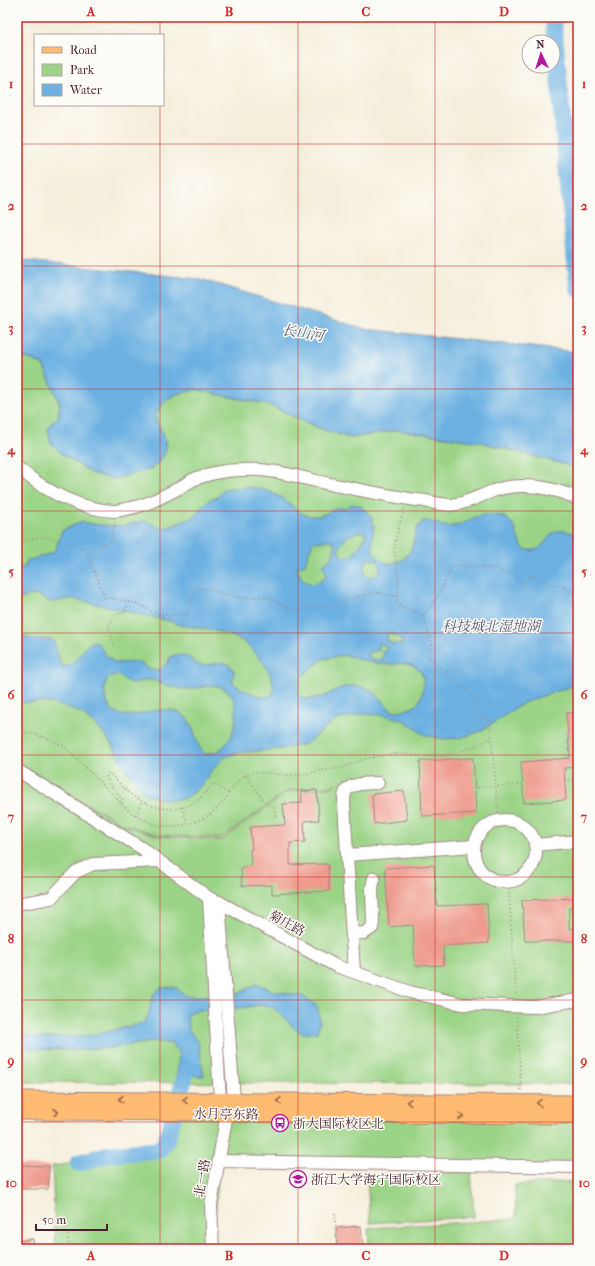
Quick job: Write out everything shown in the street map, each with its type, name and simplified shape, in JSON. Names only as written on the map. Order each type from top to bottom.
[{"type":"main road","name":"水月亭东路","points":[[17,1099],[160,1106]]},
{"type":"main road","name":"水月亭东路","points":[[17,1112],[221,1105],[578,1103]]},
{"type":"main road","name":"水月亭东路","points":[[221,1105],[281,1116],[578,1116]]},
{"type":"street","points":[[17,467],[42,486],[66,499],[97,509],[116,511],[137,507],[160,498],[198,478],[222,472],[242,470],[259,470],[286,474],[405,498],[448,505],[462,504],[495,490],[533,486],[552,488],[578,499]]},
{"type":"street","name":"菊庄路","points":[[17,770],[143,849],[214,900],[336,966],[410,992],[462,1004],[534,1007],[578,1000]]},
{"type":"street","points":[[354,972],[344,794],[347,789],[353,785],[378,783]]},
{"type":"street","points":[[503,820],[513,821],[522,826],[529,832],[535,844],[534,860],[530,869],[523,876],[514,881],[504,882],[494,880],[485,875],[478,867],[474,857],[474,846],[478,836],[484,828],[503,820]]},
{"type":"street","points":[[535,844],[578,841]]},
{"type":"street","points":[[347,855],[474,846]]},
{"type":"street","points":[[17,904],[51,898],[76,872],[93,864],[159,861]]},
{"type":"street","points":[[352,934],[364,933],[372,928],[372,888],[374,878]]},
{"type":"street","name":"北一路","points":[[213,1249],[211,1205],[219,1161],[223,1036],[214,900]]},
{"type":"street","points":[[219,1161],[578,1167]]},
{"type":"path","points":[[405,498],[394,550],[398,582],[397,605],[423,615]]},
{"type":"path","points":[[17,544],[30,539],[45,537],[87,549],[110,542],[119,511]]},
{"type":"path","points":[[87,549],[89,558],[105,597],[139,604],[154,613],[170,616],[187,614],[194,591],[206,588],[230,596],[244,598],[265,596],[290,608],[298,610],[333,604],[368,594],[379,593],[398,597]]},
{"type":"path","points":[[423,615],[431,607],[445,585],[452,565],[494,568],[524,584],[531,575],[546,582],[563,587],[578,595]]},
{"type":"path","points":[[114,644],[108,626],[116,614],[124,613],[129,602]]},
{"type":"path","points":[[423,615],[432,645],[428,657],[478,701],[475,713],[490,721],[499,821]]},
{"type":"path","points":[[17,741],[21,698]]},
{"type":"path","points":[[18,731],[44,737],[64,746],[130,812],[154,824],[169,825],[188,824],[208,817],[223,803],[243,776],[252,773],[267,772],[295,776],[335,770],[359,761],[391,754],[443,756],[472,748],[491,738]]},
{"type":"path","points":[[121,803],[123,800],[111,786],[106,776],[109,773],[128,792],[142,801],[152,806],[170,810],[182,807],[198,800],[213,783],[229,794]]},
{"type":"path","points":[[246,775],[266,804],[274,807],[276,817]]},
{"type":"path","points":[[564,780],[578,779]]},
{"type":"path","points":[[474,788],[522,784]]},
{"type":"path","points":[[136,815],[142,801]]},
{"type":"path","points":[[182,807],[188,824]]},
{"type":"path","points":[[508,881],[517,1006],[521,1103]]},
{"type":"path","points":[[335,1213],[337,1249]]},
{"type":"path","points":[[67,1219],[69,1249]]},
{"type":"green space","points":[[17,356],[33,360],[43,365],[60,404],[58,418],[51,423],[165,440],[156,420],[157,412],[165,401],[176,394],[197,390],[269,405],[319,428],[351,438],[398,430],[481,442],[578,468],[578,1084],[17,1082],[17,766],[123,825],[159,836],[222,840],[289,791],[332,787],[336,783],[332,786],[289,790],[222,838],[159,835],[123,824],[17,764]]},
{"type":"green space","points":[[178,1113],[578,1115],[578,1167],[219,1161],[213,1249],[56,1249],[52,1166],[156,1158],[170,1147]]},
{"type":"green space","points":[[471,1171],[474,1217],[370,1223],[367,1178]]},
{"type":"green space","points":[[578,1181],[578,1249],[359,1249],[369,1248],[368,1228],[516,1219],[515,1185]]},
{"type":"water","name":"长山河","points":[[17,260],[200,279],[365,329],[578,352],[578,468],[481,442],[398,430],[351,438],[319,428],[269,405],[197,390],[176,394],[165,401],[157,412],[156,420],[165,440],[166,450],[162,459],[151,469],[115,479],[93,474],[62,454],[51,443],[48,429],[51,423],[58,418],[60,404],[43,365],[33,360],[17,356]]},
{"type":"water","name":"科技城北湿地湖","points":[[249,487],[268,491],[282,498],[298,511],[308,516],[318,516],[337,508],[346,508],[352,504],[361,506],[371,516],[374,526],[372,541],[373,552],[382,561],[390,564],[403,560],[411,550],[417,528],[423,521],[450,527],[460,525],[475,517],[485,515],[502,516],[514,526],[519,541],[524,549],[533,550],[539,548],[552,534],[558,531],[566,531],[578,536],[578,684],[525,702],[481,731],[460,738],[444,739],[425,735],[403,720],[385,715],[363,714],[339,719],[326,727],[306,744],[280,749],[237,753],[225,757],[211,771],[203,784],[194,792],[182,799],[167,800],[144,793],[124,767],[113,746],[98,727],[81,713],[63,706],[45,702],[17,703],[17,631],[25,637],[54,641],[63,667],[73,663],[86,647],[94,641],[97,642],[104,653],[115,663],[138,662],[151,670],[160,670],[168,662],[171,656],[177,655],[187,657],[200,665],[219,663],[228,664],[234,672],[233,683],[249,692],[263,697],[273,694],[271,675],[257,654],[246,644],[234,637],[217,632],[183,626],[173,622],[75,599],[55,602],[48,601],[40,596],[29,595],[17,601],[17,568],[25,567],[27,561],[54,552],[62,531],[80,522],[122,526],[143,521],[151,523],[158,528],[169,527],[192,518],[203,505],[211,499],[218,497],[223,489]],"holes":[[[358,532],[365,532],[366,537],[354,554],[349,557],[342,557],[339,552],[340,545],[346,537]],[[332,540],[335,544],[332,558],[324,563],[323,567],[326,571],[326,577],[321,581],[312,584],[308,583],[301,577],[297,567],[304,565],[313,542]],[[368,558],[378,561],[380,566],[379,572],[374,577],[365,575],[364,568]],[[388,633],[394,634],[395,637],[396,635],[397,637],[401,638],[402,641],[401,645],[396,643],[393,645],[391,642],[387,642]],[[378,643],[387,647],[385,651],[383,651],[383,659],[370,657],[367,654],[379,650]],[[346,655],[361,660],[387,664],[403,664],[417,668],[422,676],[423,691],[417,705],[414,707],[393,711],[373,692],[356,686],[343,687],[326,696],[304,699],[299,695],[298,690],[302,676],[323,659]],[[114,675],[120,676],[131,684],[154,680],[170,686],[185,689],[204,686],[221,687],[228,691],[233,698],[236,707],[235,726],[232,735],[222,748],[205,754],[198,744],[189,721],[180,713],[172,710],[159,710],[130,715],[116,713],[111,709],[106,699],[107,679]]]},
{"type":"water","points":[[257,984],[274,991],[302,996],[317,1006],[320,1021],[317,1032],[302,1033],[298,1031],[280,1013],[267,1006],[259,1005],[234,1009],[190,1012],[187,1018],[189,1030],[198,1041],[204,1076],[177,1075],[179,1054],[173,1044],[156,1041],[119,1047],[73,1050],[26,1049],[17,1047],[17,1034],[41,1038],[93,1035],[144,1023],[149,1013],[153,995],[161,988],[175,987],[186,996],[196,996],[238,994]]},
{"type":"building","points":[[578,712],[578,767],[564,768],[566,800],[524,803],[521,762],[570,758],[566,713]]},
{"type":"building","points":[[473,758],[476,813],[422,816],[420,761]]},
{"type":"building","points":[[317,790],[319,820],[304,821],[305,842],[290,843],[290,865],[328,864],[329,891],[272,894],[272,885],[242,886],[241,867],[251,866],[250,849],[252,849],[250,827],[285,825],[283,804],[302,803],[301,791]]},
{"type":"building","points":[[404,791],[407,820],[374,824],[372,794]]},
{"type":"building","points":[[434,865],[437,906],[487,904],[489,943],[443,946],[444,965],[415,966],[413,925],[389,927],[385,868]]},
{"type":"building","points":[[578,898],[578,907],[569,907],[569,929],[578,928],[578,941],[525,941],[522,900]]},
{"type":"building","points":[[17,1165],[49,1166],[48,1189],[17,1189]]},
{"type":"building","points":[[361,1226],[363,1249],[337,1249],[336,1228]]},
{"type":"building","points":[[33,1239],[34,1249],[17,1249],[17,1241]]},
{"type":"waterway","points":[[553,17],[578,289]]},
{"type":"waterway","points":[[78,1163],[109,1154],[159,1150],[167,1139],[189,1062],[188,1053]]},
{"type":"place","name":"浙大国际校区北","points":[[280,1123]]},
{"type":"place","name":"浙江大学海宁国际校区","points":[[298,1179]]}]
